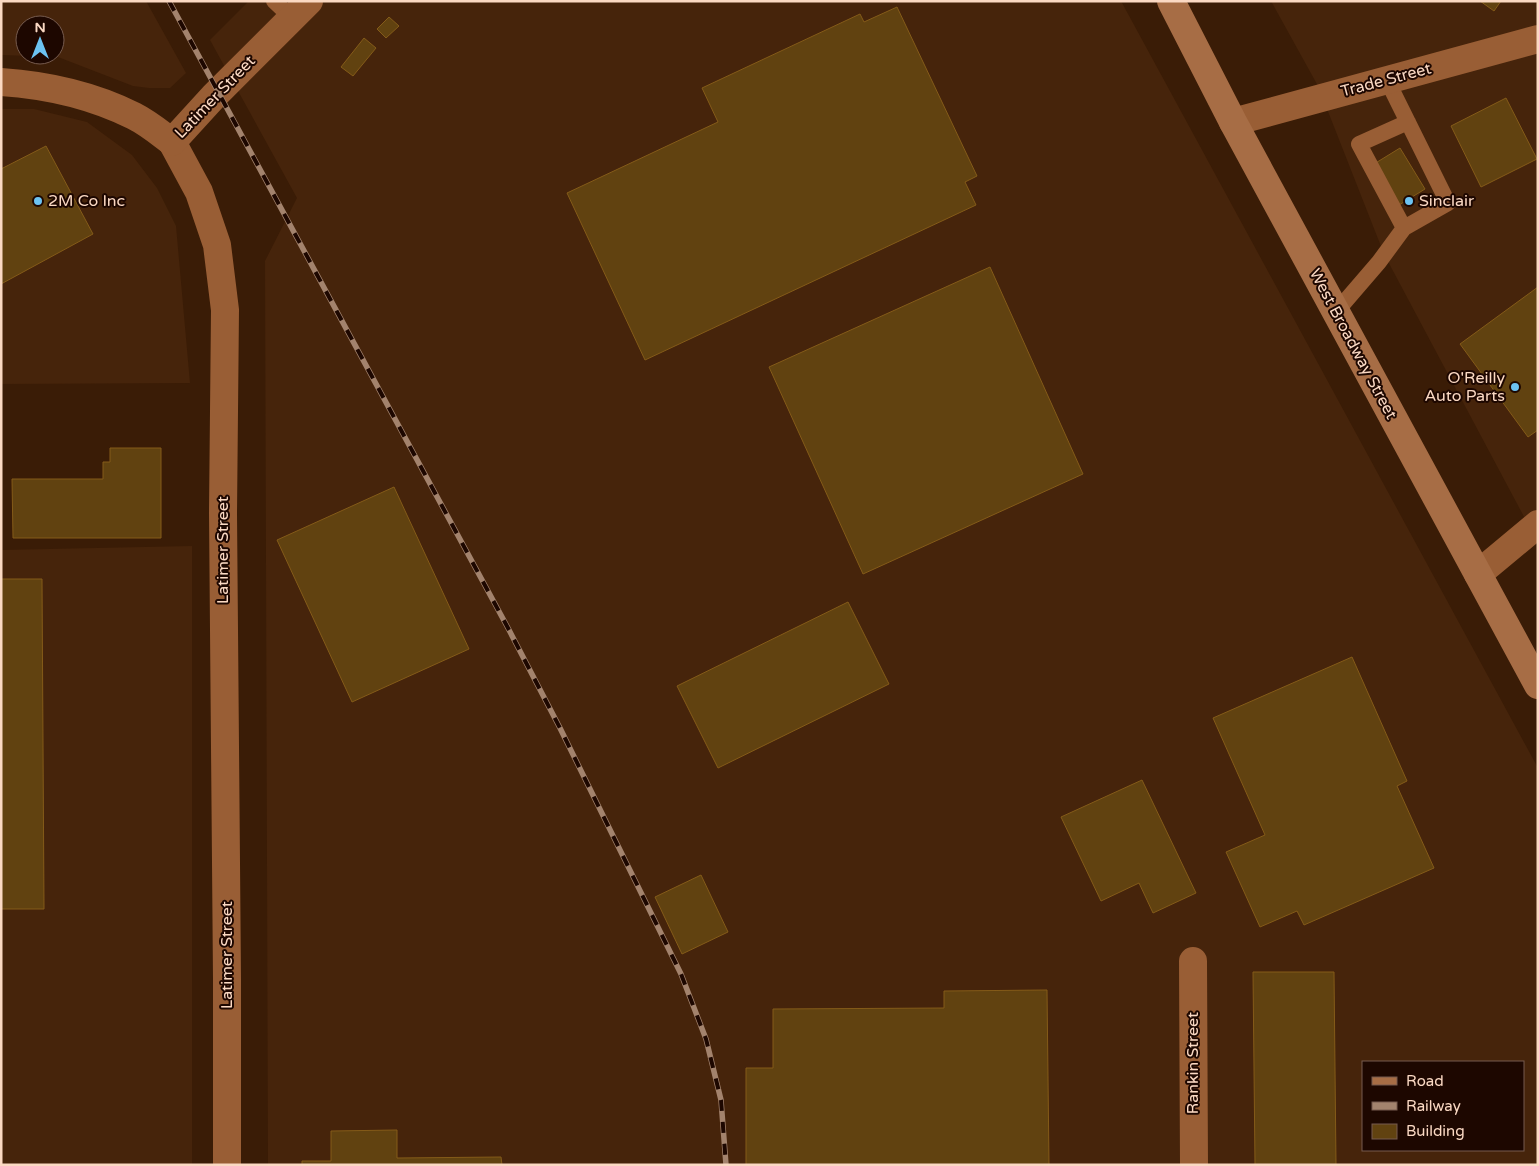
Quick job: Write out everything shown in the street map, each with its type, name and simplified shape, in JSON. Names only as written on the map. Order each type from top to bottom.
[{"type":"main road","name":"West Broadway Street","points":[[1171,1],[1233,122],[1538,685]]},
{"type":"street","name":"Latimer Street","points":[[227,1165],[223,514],[224,310],[217,245],[199,192],[172,142],[292,7]]},
{"type":"street","name":"Trade Street","points":[[1233,122],[1538,39]]},
{"type":"street","points":[[1,82],[27,84],[101,101],[136,117],[172,142]]},
{"type":"street","points":[[1478,574],[1538,524]]},
{"type":"street","name":"Rankin Street","points":[[1193,961],[1194,1165]]},
{"type":"lane","points":[[1336,312],[1404,228],[1448,203],[1387,80]]},
{"type":"lane","points":[[1404,228],[1360,144],[1408,122]]},
{"type":"shaded area","points":[[1,1],[146,1],[186,73],[170,88],[149,88],[133,86],[65,60],[65,15],[15,15],[15,55],[1,55]]},
{"type":"shaded area","points":[[249,1],[1121,1],[1538,768],[1538,1165],[268,1165],[265,261],[297,198],[210,40]]},
{"type":"shaded area","points":[[1271,1],[1538,1],[1538,543],[1384,254],[1318,86]]},
{"type":"shaded area","points":[[1,109],[34,109],[87,122],[132,155],[157,188],[176,226],[190,383],[1,384]]},
{"type":"shaded area","points":[[192,546],[192,1165],[1,1164],[1,550]]},
{"type":"building","points":[[1480,1],[1501,1],[1494,11]]},
{"type":"building","points":[[897,7],[977,176],[965,182],[976,205],[645,360],[567,193],[718,122],[702,88],[860,14],[864,22]]},
{"type":"building","points":[[389,17],[399,26],[386,38],[377,29]]},
{"type":"building","points":[[364,38],[376,48],[353,76],[341,67]]},
{"type":"building","points":[[1506,98],[1537,159],[1481,187],[1451,126]]},
{"type":"building","name":"2M Co Inc","points":[[46,146],[93,234],[1,284],[1,169]]},
{"type":"building","points":[[1400,148],[1425,189],[1399,205],[1374,164]]},
{"type":"building","points":[[990,267],[1083,474],[863,574],[769,367]]},
{"type":"building","name":"O'Reilly Auto Parts","points":[[1538,287],[1538,430],[1528,437],[1460,344]]},
{"type":"building","points":[[110,448],[161,448],[161,538],[13,538],[12,479],[103,479],[103,462],[110,462]]},
{"type":"building","points":[[394,487],[469,649],[352,702],[277,540]]},
{"type":"building","points":[[1,579],[42,579],[44,909],[1,909]]},
{"type":"building","points":[[848,602],[889,684],[718,768],[677,686]]},
{"type":"building","points":[[1352,657],[1407,781],[1397,786],[1434,868],[1304,925],[1297,911],[1260,927],[1226,852],[1265,835],[1213,718]]},
{"type":"building","points":[[1142,780],[1196,893],[1153,913],[1139,883],[1101,901],[1061,817]]},
{"type":"building","points":[[701,875],[728,932],[682,954],[655,897]]},
{"type":"building","points":[[1253,972],[1334,972],[1336,1165],[1255,1165]]},
{"type":"building","points":[[1047,990],[1049,1165],[746,1165],[746,1068],[773,1068],[773,1009],[944,1008],[944,991]]},
{"type":"building","points":[[397,1130],[397,1158],[501,1157],[502,1165],[302,1165],[302,1161],[331,1161],[331,1131]]},
{"type":"railway","points":[[169,1],[508,628],[560,728],[681,974],[706,1039],[721,1100],[726,1165]]},
{"type":"place","name":"2M Co Inc","points":[[38,201]]},
{"type":"place","name":"Sinclair","points":[[1409,201]]},
{"type":"place","name":"O'Reilly Auto Parts","points":[[1515,387]]}]
